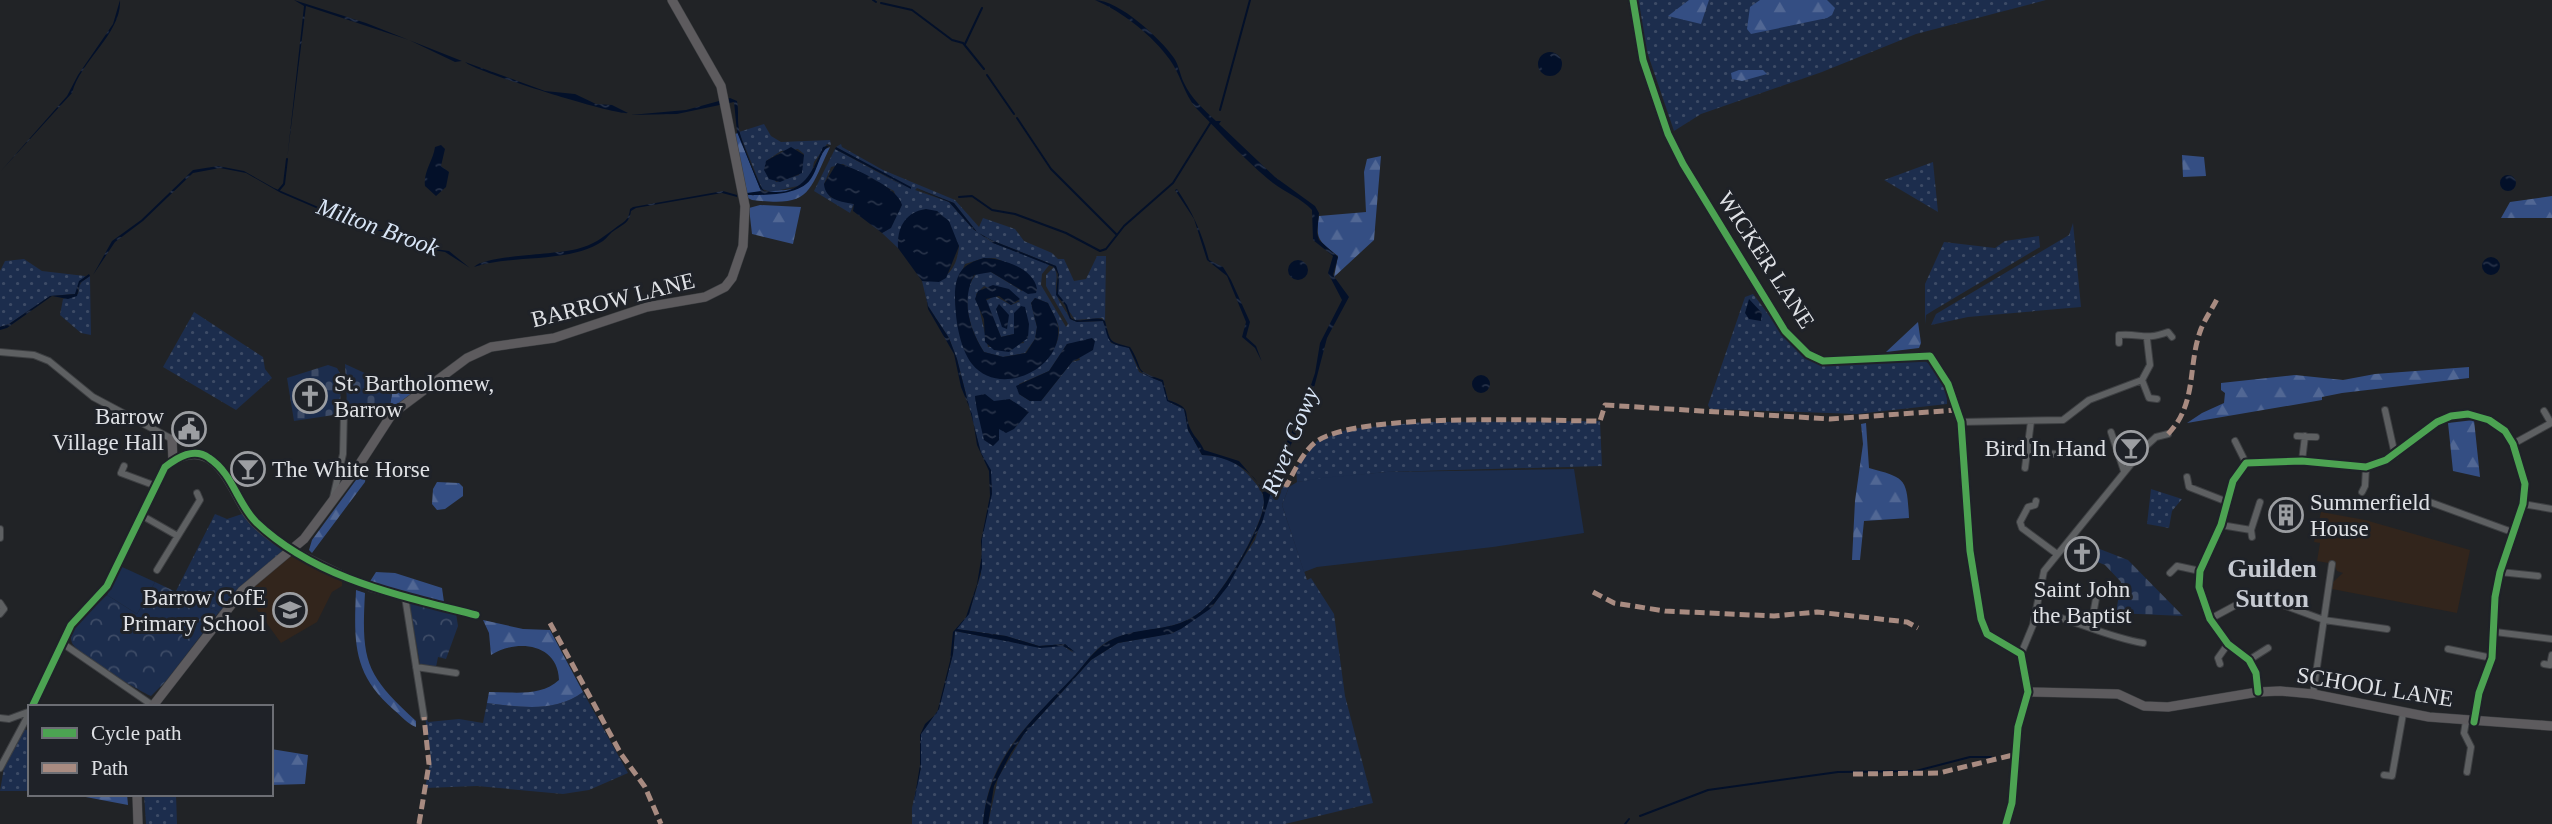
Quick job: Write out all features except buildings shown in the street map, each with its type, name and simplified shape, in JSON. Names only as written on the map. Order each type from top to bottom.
[{"type":"street","name":"BARROW LANE","points":[[153,705],[242,591],[293,550],[333,500],[392,414],[479,351],[554,338],[647,307],[705,297],[725,287],[739,261],[746,229],[745,206],[719,81],[672,0]]},
{"type":"street","name":"WICKER LANE","points":[[1633,0],[1643,60],[1668,134],[1750,277],[1785,331],[1808,354],[1823,361],[1930,356],[1948,384],[1961,422],[1970,551],[1981,619],[1987,634],[2021,654]]},
{"type":"street","points":[[2117,337],[2131,334],[2147,339],[2170,334],[2168,324]]},
{"type":"street","points":[[1961,422],[2063,420],[2089,400],[2142,380],[2150,365],[2147,339]]},
{"type":"street","points":[[0,352],[34,355],[49,361],[93,397],[195,454],[208,457],[222,470],[247,513],[293,550],[370,588],[476,615]]},
{"type":"street","points":[[2142,380],[2150,400]]},
{"type":"street","points":[[333,500],[343,454],[344,410],[359,408],[392,414]]},
{"type":"street","points":[[2385,410],[2395,455]]},
{"type":"street","points":[[2514,444],[2551,425],[2544,411]]},
{"type":"street","points":[[2246,463],[2302,461],[2366,467],[2395,455],[2437,422],[2451,416],[2468,414],[2489,420],[2505,431],[2514,444],[2525,484],[2523,503],[2494,597],[2495,632],[2492,658],[2464,733],[2471,747],[2466,758],[2467,772]]},
{"type":"street","points":[[2025,468],[2031,421]]},
{"type":"street","points":[[2110,432],[2124,471]]},
{"type":"street","points":[[2006,824],[2012,803],[2018,727],[2028,692],[2021,654],[2036,611],[2044,571],[2098,508],[2124,471],[2156,437],[2168,434]]},
{"type":"street","points":[[2297,436],[2316,437]]},
{"type":"street","points":[[2302,461],[2305,436]]},
{"type":"street","points":[[172,439],[173,461]]},
{"type":"street","points":[[2236,442],[2246,463]]},
{"type":"street","points":[[2028,453],[2060,454]]},
{"type":"street","points":[[33,705],[71,625],[107,586],[165,467],[173,461],[195,454]]},
{"type":"street","points":[[2246,463],[2233,481],[2225,501],[2221,525],[2200,571],[2199,587],[2210,618],[2228,643],[2249,660],[2256,674],[2258,692]]},
{"type":"street","points":[[124,466],[121,473],[156,486]]},
{"type":"street","points":[[2365,488],[2366,467]]},
{"type":"street","points":[[2187,477],[2189,487],[2225,501]]},
{"type":"street","points":[[157,570],[200,500],[197,493]]},
{"type":"street","points":[[2036,501],[2035,505],[2025,505],[2020,522],[2022,528],[2057,554]]},
{"type":"street","points":[[2427,501],[2512,532]]},
{"type":"street","points":[[2221,525],[2251,533],[2260,502]]},
{"type":"street","points":[[2523,503],[2549,511]]},
{"type":"street","points":[[141,515],[176,539],[182,547]]},
{"type":"street","points":[[0,529],[0,538]]},
{"type":"street","points":[[2170,573],[2177,564],[2200,571]]},
{"type":"street","points":[[2313,694],[2332,564]]},
{"type":"street","points":[[2500,572],[2534,575]]},
{"type":"street","points":[[2091,626],[2097,593]]},
{"type":"street","points":[[405,597],[424,717]]},
{"type":"street","points":[[2210,618],[2249,598],[2283,605],[2324,620],[2387,629]]},
{"type":"street","points":[[0,603],[4,609],[0,614]]},
{"type":"street","points":[[2036,611],[2091,626],[2119,639],[2143,643]]},
{"type":"street","points":[[2495,632],[2552,639]]},
{"type":"street","points":[[62,643],[151,705]]},
{"type":"street","points":[[2216,660],[2228,643]]},
{"type":"street","points":[[2448,649],[2492,658]]},
{"type":"street","points":[[2249,660],[2266,652]]},
{"type":"street","points":[[2544,664],[2550,665],[2552,655]]},
{"type":"street","points":[[416,667],[456,673]]},
{"type":"street","name":"SCHOOL LANE","points":[[2028,692],[2118,694],[2144,706],[2168,707],[2258,692],[2313,694],[2403,714],[2552,726]]},
{"type":"street","points":[[0,718],[19,717],[28,712]]},
{"type":"street","points":[[2384,775],[2392,776],[2403,714]]},
{"type":"street","points":[[0,768],[6,751],[28,715]]},
{"type":"street","points":[[137,796],[138,824]]},
{"type":"shaded area","points":[[2321,512],[2365,520],[2470,550],[2457,613],[2332,589],[2333,582],[2343,573],[2337,571],[2334,564],[2317,561],[2320,543],[2314,542]]},
{"type":"shaded area","name":"Barrow CofE Primary School","points":[[291,556],[342,581],[342,586],[332,592],[317,622],[281,643],[245,593]]},
{"type":"green space","points":[[1637,0],[2046,0],[1916,34],[1822,72],[1701,114],[1674,131],[1642,37]]},
{"type":"green space","points":[[1689,0],[1709,0],[1701,24],[1668,16]]},
{"type":"green space","points":[[1760,0],[1827,0],[1835,8],[1827,18],[1751,34],[1747,29],[1750,7]]},
{"type":"green space","points":[[1739,70],[1763,70],[1767,74],[1742,81],[1732,79],[1731,73]]},
{"type":"green space","points":[[764,124],[771,136],[781,142],[830,140],[831,145],[827,144],[814,162],[811,176],[802,185],[771,192],[762,189],[739,132]],"holes":[[[798,149],[804,154],[799,175],[776,182],[766,161],[781,151]]]},
{"type":"green space","points":[[738,133],[761,191],[751,196],[802,185],[809,178],[823,150],[830,147],[817,176],[804,194],[786,201],[752,200],[748,198],[735,134]]},
{"type":"green space","points":[[841,144],[883,170],[955,200],[979,227],[983,218],[1015,229],[1024,241],[1052,253],[1058,259],[1064,259],[1074,281],[1086,279],[1097,256],[1106,256],[1105,321],[1102,318],[1075,320],[1058,294],[1059,275],[1056,266],[979,233],[993,243],[1050,264],[1042,274],[1041,285],[1066,327],[1068,324],[1046,286],[1046,275],[1054,267],[1057,295],[1070,319],[1077,322],[1103,321],[1111,343],[1129,348],[1139,372],[1162,382],[1169,402],[1184,409],[1188,430],[1202,455],[1224,458],[1236,464],[1256,484],[1264,499],[1257,526],[1242,556],[1208,605],[1186,621],[1128,634],[1103,645],[1029,724],[1003,758],[993,778],[983,824],[912,824],[912,808],[921,767],[921,734],[939,709],[953,654],[955,631],[1039,646],[1006,636],[956,629],[969,614],[981,574],[982,539],[992,489],[989,468],[981,453],[957,359],[949,338],[928,306],[922,281],[938,280],[949,273],[956,261],[959,246],[937,211],[902,225],[898,248],[882,233],[887,230],[900,209],[894,191],[843,164],[831,167],[824,184],[830,197],[854,204],[850,213],[814,191],[835,149],[909,189],[836,147]],"holes":[[[917,188],[954,203],[977,232],[949,202],[915,190]],[[984,258],[995,258],[1023,270],[1022,291],[991,272],[977,273],[971,282],[968,312],[974,333],[984,352],[1003,357],[1025,353],[1035,339],[1037,327],[1031,303],[1035,298],[1048,303],[1059,329],[1058,339],[1054,349],[1039,364],[1019,374],[1000,378],[969,338],[957,313],[956,299],[965,264]],[[984,286],[1020,301],[1011,305],[995,296],[985,301],[1001,337],[1014,334],[1014,313],[1024,343],[988,347],[976,294]],[[1074,343],[1080,360],[1072,362],[1041,401],[1030,401],[1019,394],[1019,384],[1049,371],[1067,344]],[[1065,644],[1074,653],[1063,646],[1039,646]]]},
{"type":"green space","points":[[2182,155],[2204,157],[2206,176],[2183,177]]},
{"type":"green space","points":[[1381,156],[1374,240],[1334,277],[1338,256],[1320,240],[1319,216],[1366,212],[1364,172],[1367,159]]},
{"type":"green space","points":[[1933,162],[1938,212],[1884,180]]},
{"type":"green space","points":[[2552,196],[2552,218],[2501,218],[2510,202]]},
{"type":"green space","points":[[760,205],[801,207],[793,244],[752,234],[749,208]]},
{"type":"green space","points":[[2073,223],[2081,307],[1968,317],[1931,325],[1936,314],[2069,235]]},
{"type":"green space","points":[[2039,236],[2040,247],[1926,315],[1925,324],[1925,284],[1944,242],[1995,248],[2005,241]]},
{"type":"green space","points":[[24,259],[42,271],[85,276],[75,294],[50,296],[9,324],[0,327],[0,271],[5,261]]},
{"type":"green space","points":[[90,276],[91,335],[81,333],[60,315],[63,299],[78,294],[80,283]]},
{"type":"green space","points":[[1753,294],[1791,344],[1807,358],[1923,360],[1941,379],[1947,404],[1857,414],[1710,409],[1708,405],[1745,297]]},
{"type":"green space","points":[[194,312],[263,357],[265,369],[272,378],[236,410],[163,367]]},
{"type":"green space","points":[[1918,322],[1921,343],[1919,348],[1886,352]]},
{"type":"green space","points":[[345,364],[380,380],[394,383],[389,410],[347,404]]},
{"type":"green space","points":[[328,365],[337,368],[341,375],[340,414],[294,421],[287,378]]},
{"type":"green space","points":[[2469,367],[2469,378],[2342,393],[2322,397],[2322,400],[2187,423],[2224,403],[2225,393],[2221,390],[2221,383],[2295,375],[2343,380],[2375,374]]},
{"type":"green space","points":[[394,383],[429,384],[389,410]]},
{"type":"green space","points":[[2474,420],[2480,477],[2453,471],[2448,423]]},
{"type":"green space","points":[[1600,421],[1602,466],[1386,472],[1297,482],[1296,468],[1317,441],[1349,429],[1424,422]]},
{"type":"green space","points":[[1866,423],[1869,468],[1891,474],[1902,482],[1907,495],[1909,518],[1864,521],[1860,560],[1852,560],[1855,501],[1863,444],[1861,424]]},
{"type":"green space","points":[[367,465],[365,482],[312,553],[309,550],[312,540]]},
{"type":"green space","points":[[1574,469],[1584,533],[1493,547],[1317,567],[1304,572],[1282,505],[1289,487],[1297,482],[1322,478],[1386,472]]},
{"type":"green space","points":[[437,482],[459,483],[463,487],[463,496],[445,509],[437,510],[432,504],[433,489]]},
{"type":"green space","points":[[1274,482],[1289,487],[1282,505],[1307,580],[1311,578],[1334,614],[1345,696],[1373,803],[1285,824],[988,824],[998,778],[1024,734],[1091,660],[1118,643],[1173,633],[1213,606],[1255,540]]},
{"type":"green space","points":[[2151,489],[2182,499],[2172,511],[2169,528],[2147,524]]},
{"type":"green space","points":[[245,513],[248,521],[283,551],[219,612],[176,591],[215,514],[227,519]]},
{"type":"green space","points":[[2074,539],[2128,560],[2183,616],[2116,613],[2121,582],[2105,565],[2065,549]]},
{"type":"green space","points":[[120,566],[155,582],[137,614],[107,595]]},
{"type":"green space","points":[[376,572],[395,573],[442,588],[444,602],[367,586]]},
{"type":"green space","points":[[155,582],[219,612],[166,681],[151,696],[85,655],[72,643],[71,637],[73,627],[107,595],[137,614]]},
{"type":"green space","points":[[356,590],[365,593],[364,636],[370,666],[386,691],[416,721],[416,727],[380,697],[363,670],[356,641]]},
{"type":"green space","points":[[409,602],[456,613],[458,626],[446,659],[438,657],[436,667],[420,664]]},
{"type":"green space","points":[[483,620],[523,629],[550,630],[583,692],[572,699],[549,706],[524,707],[487,703],[489,692],[535,691],[559,680],[557,668],[551,658],[534,648],[512,647],[491,655],[489,633]]},
{"type":"green space","points":[[583,692],[628,773],[589,790],[563,794],[477,786],[425,788],[431,759],[424,709],[428,722],[459,719],[483,723],[487,703],[524,707],[549,706],[572,699]]},
{"type":"green space","points":[[23,728],[28,731],[28,791],[0,791],[5,762]]},
{"type":"green space","points":[[273,749],[308,755],[305,784],[273,785]]},
{"type":"green space","points":[[81,796],[127,796],[128,805]]},
{"type":"green space","points":[[144,796],[176,796],[177,824],[146,824]]},
{"type":"water","points":[[120,0],[115,24],[84,69],[72,93],[0,172],[67,96],[78,75],[113,24]]},
{"type":"water","points":[[294,0],[409,40],[306,6],[287,160],[304,6]]},
{"type":"water","name":"River Gowy","points":[[1095,0],[1116,6],[1150,31],[1174,58],[1187,88],[1202,108],[1216,121],[1221,121],[1219,124],[1275,177],[1315,206],[1319,213],[1319,240],[1338,257],[1333,275],[1349,297],[1327,338],[1310,403],[1274,482],[1262,523],[1228,586],[1210,609],[1181,629],[1170,634],[1118,643],[1091,660],[1024,734],[1011,753],[994,786],[988,824],[983,824],[987,800],[1003,759],[1029,724],[1093,654],[1115,638],[1185,621],[1215,597],[1258,526],[1264,502],[1258,483],[1264,490],[1304,406],[1315,373],[1320,343],[1342,300],[1328,273],[1333,256],[1313,240],[1312,210],[1264,175],[1199,111],[1170,60],[1155,42],[1127,18]]},
{"type":"water","points":[[409,40],[462,61],[455,62]]},
{"type":"water","points":[[1550,52],[1558,56],[1562,64],[1558,72],[1550,76],[1542,72],[1538,64],[1542,56]]},
{"type":"water","points":[[465,62],[545,91],[575,94],[596,104],[612,105],[628,113],[599,108],[545,92]]},
{"type":"water","points":[[730,98],[737,101],[740,134],[764,191],[787,191],[796,187],[809,175],[823,147],[831,145],[824,151],[807,183],[783,193],[748,195],[747,193],[761,191],[737,132],[734,102],[677,114],[630,115],[686,110]]},
{"type":"water","points":[[441,145],[445,149],[441,166],[449,172],[446,187],[436,196],[425,186],[425,181],[435,147]]},
{"type":"water","points":[[791,147],[804,155],[802,173],[780,182],[769,179],[764,170],[766,161]]},
{"type":"water","points":[[836,147],[911,187],[911,189],[835,149]]},
{"type":"water","points":[[837,163],[874,179],[899,198],[902,205],[891,228],[882,233],[853,211],[854,204],[827,194],[824,184]]},
{"type":"water","points":[[218,166],[244,171],[274,188],[365,227],[389,231],[422,247],[449,251],[470,268],[445,252],[421,248],[386,232],[365,229],[281,193],[246,173],[220,168],[193,173],[143,221],[115,242],[93,275],[112,241],[141,220],[193,170]]},
{"type":"water","points":[[2505,175],[2511,175],[2516,183],[2514,189],[2505,191],[2500,186],[2500,180]]},
{"type":"water","points":[[915,188],[954,203],[977,232],[949,202]]},
{"type":"water","points":[[1177,189],[1188,206],[1196,223],[1209,260],[1223,267],[1231,280],[1250,322],[1246,337],[1256,346],[1262,362],[1255,348],[1242,337],[1246,322],[1227,276],[1207,260],[1194,219],[1175,190]]},
{"type":"water","points":[[723,191],[737,197],[722,193],[636,208],[631,211],[626,222],[603,241],[574,253],[474,267],[492,260],[583,247],[623,223],[633,207]]},
{"type":"water","points":[[926,209],[937,211],[949,221],[959,246],[946,278],[939,282],[922,281],[898,248],[899,234],[904,222],[913,214]]},
{"type":"water","points":[[979,233],[1056,266],[1059,275],[1058,294],[1067,305],[1071,318],[1105,321],[1112,340],[1130,347],[1140,369],[1163,380],[1168,400],[1184,408],[1188,424],[1204,450],[1239,461],[1250,474],[1222,458],[1202,455],[1188,430],[1184,409],[1167,401],[1162,382],[1147,376],[1140,370],[1129,348],[1112,343],[1108,337],[1103,321],[1077,322],[1070,319],[1065,305],[1056,295],[1058,274],[1054,267],[993,243]]},
{"type":"water","points":[[2491,257],[2497,260],[2500,266],[2497,272],[2491,275],[2485,272],[2482,266],[2485,260]]},
{"type":"water","points":[[984,258],[1007,262],[1023,270],[1030,275],[1037,289],[1036,293],[1028,294],[991,272],[974,275],[968,294],[968,314],[974,334],[984,352],[1003,357],[1026,353],[1035,339],[1037,327],[1031,303],[1035,298],[1048,303],[1057,322],[1057,343],[1050,356],[1040,367],[1012,379],[997,379],[984,374],[972,364],[959,332],[955,296],[958,276],[970,263]]},
{"type":"water","points":[[1298,260],[1305,263],[1308,270],[1305,277],[1298,280],[1291,277],[1288,270],[1291,263]]},
{"type":"water","points":[[89,274],[90,276],[80,283],[77,296],[68,299],[52,296],[7,328],[0,330],[0,327],[9,324],[50,296],[75,294],[79,281]]},
{"type":"water","points":[[993,285],[1009,289],[1020,299],[1011,305],[999,296],[986,299],[1001,337],[1014,334],[1014,313],[1021,306],[1025,307],[1029,324],[1028,338],[1009,352],[994,350],[985,342],[984,319],[975,299],[978,291]]},
{"type":"water","points":[[925,288],[928,306],[949,338],[957,359],[969,408],[954,354],[928,309]]},
{"type":"water","points":[[1749,299],[1762,313],[1761,321],[1749,319],[1745,313]]},
{"type":"water","points":[[999,304],[1009,315],[1007,329],[1002,327],[996,309]]},
{"type":"water","points":[[1092,338],[1095,341],[1093,350],[1072,362],[1041,401],[1030,401],[1019,394],[1016,386],[1049,371],[1067,344]]},
{"type":"water","points":[[1481,375],[1487,378],[1490,384],[1487,390],[1481,393],[1475,390],[1472,384],[1475,378]]},
{"type":"water","points":[[985,394],[994,401],[1010,399],[1029,412],[1014,429],[1006,433],[999,429],[999,440],[993,446],[984,440],[975,400],[975,396]]},
{"type":"water","points":[[974,424],[981,453],[991,470],[992,494],[982,539],[982,554],[981,541],[990,496],[989,471],[977,445]]},
{"type":"water","points":[[982,554],[982,568],[969,614],[957,629],[1006,636],[1039,646],[1065,644],[1075,652],[1063,646],[1040,648],[955,631],[953,654],[937,711],[950,661],[953,632],[966,617],[977,584]]},
{"type":"water","points":[[934,715],[921,734],[921,767],[913,808],[920,765],[920,735],[925,724]]},
{"type":"waterway","points":[[1220,110],[1250,0]]},
{"type":"waterway","points":[[881,3],[912,10],[952,40],[963,43],[984,69]]},
{"type":"waterway","points":[[965,44],[982,8]]},
{"type":"waterway","points":[[987,75],[1014,114]]},
{"type":"waterway","points":[[1017,118],[1051,169],[1117,235]]},
{"type":"waterway","points":[[959,197],[972,196],[992,210],[1015,214],[1066,233],[1100,251],[1106,249],[1124,226],[1173,183],[1211,122]]},
{"type":"waterway","points":[[279,190],[284,184],[287,159]]},
{"type":"waterway","points":[[1640,816],[1708,790],[1838,772],[1916,771],[1970,757],[1991,757]]},
{"type":"waterway","points":[[1625,824],[1629,819]]},
{"type":"marked path","points":[[2168,434],[2184,410],[2197,343],[2217,299]]},
{"type":"marked path","points":[[1283,483],[1287,485],[1304,455],[1317,441],[1339,432],[1372,426],[1453,420],[1600,421],[1605,405],[1830,419],[1957,410]]},
{"type":"marked path","points":[[1593,592],[1614,603],[1665,611],[1774,616],[1817,612],[1907,622],[1918,628]]},
{"type":"marked path","points":[[550,623],[621,754],[645,787],[661,824]]},
{"type":"marked path","points":[[419,824],[429,764],[424,717]]},
{"type":"marked path","points":[[1853,774],[1939,773],[2017,754]]},
{"type":"cycle path","points":[[1633,0],[1643,60],[1668,134],[1683,164],[1785,331],[1808,354],[1823,361],[1930,356],[1948,384],[1961,422],[1970,551],[1981,619],[1987,634],[2021,654],[2028,692],[2018,727],[2012,803],[2006,824]]},
{"type":"cycle path","points":[[2258,692],[2256,673],[2249,660],[2228,644],[2210,619],[2199,587],[2200,571],[2221,525],[2233,481],[2246,463],[2302,461],[2366,467],[2386,460],[2437,422],[2451,416],[2468,414],[2489,420],[2505,431],[2513,444],[2525,484],[2523,504],[2500,572],[2495,597],[2492,658],[2479,693],[2474,722]]},
{"type":"cycle path","points":[[33,705],[71,625],[107,586],[165,467],[192,453],[203,455],[217,465],[256,522],[279,542],[305,558],[331,571],[388,592],[476,615]]},
{"type":"place","name":"St. Bartholomew, Barrow","points":[[310,396]]},
{"type":"place","name":"Barrow Village Hall","points":[[189,429]]},
{"type":"place","name":"Bird In Hand","points":[[2131,448]]},
{"type":"place","name":"The White Horse","points":[[248,469]]},
{"type":"place","name":"Summerfield House","points":[[2286,515]]},
{"type":"place","name":"Saint John the Baptist","points":[[2082,554]]},
{"type":"place","name":"Barrow CofE Primary School","points":[[290,610]]},
{"type":"district","name":"Guilden Sutton","points":[[2272,583]]},
{"type":"water label","name":"Milton Brook","points":[[378,227]]}]
